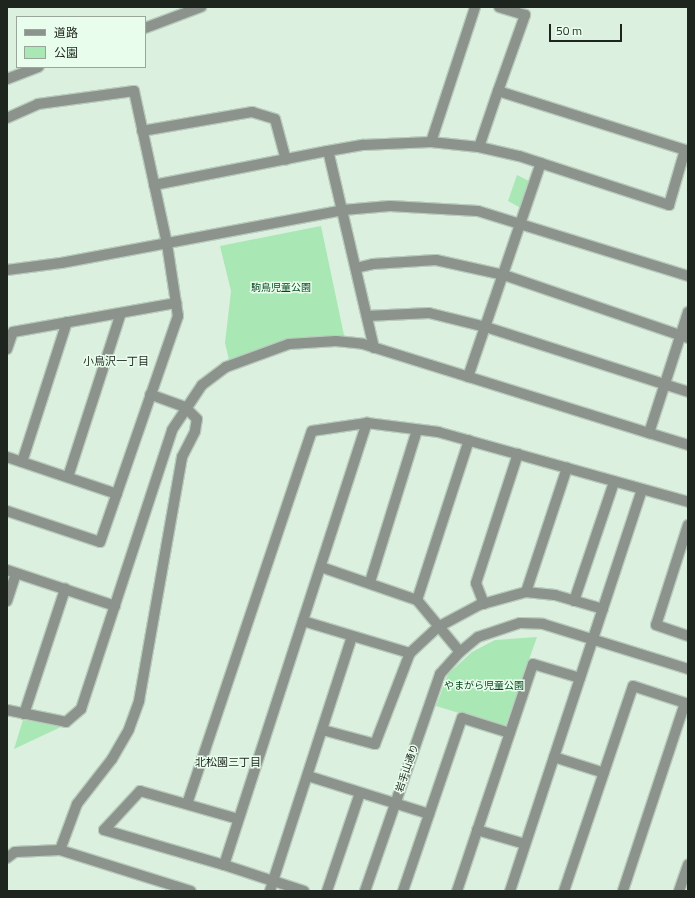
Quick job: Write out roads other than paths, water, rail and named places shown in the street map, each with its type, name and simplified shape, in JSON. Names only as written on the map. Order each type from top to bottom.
[{"type":"street","points":[[146,28],[202,7]]},
{"type":"street","points":[[431,142],[475,7]]},
{"type":"street","points":[[479,147],[524,15],[499,7]]},
{"type":"street","points":[[7,79],[36,68]]},
{"type":"street","points":[[7,118],[38,104],[134,91],[167,244],[178,316],[100,542],[7,511]]},
{"type":"street","points":[[154,185],[363,145],[431,142],[479,147],[542,163],[669,205],[686,150],[498,91]]},
{"type":"street","points":[[142,131],[252,112],[275,119],[286,160]]},
{"type":"street","points":[[328,151],[374,348]]},
{"type":"street","points":[[468,377],[504,275],[520,222],[542,163]]},
{"type":"street","points":[[7,270],[167,244],[342,210],[390,206],[455,208],[520,222],[688,276]]},
{"type":"street","points":[[356,268],[373,264],[436,260],[504,275],[684,336]]},
{"type":"street","points":[[7,349],[12,332],[176,303]]},
{"type":"street","points":[[649,433],[664,384],[684,336],[688,312]]},
{"type":"street","points":[[68,477],[121,313]]},
{"type":"street","points":[[367,316],[430,313],[486,327],[688,392]]},
{"type":"street","points":[[22,462],[67,322]]},
{"type":"street","points":[[7,710],[66,722],[82,709],[172,430],[185,407],[202,385],[226,367],[266,351],[289,344],[315,341],[343,342],[374,348],[688,444]]},
{"type":"street","points":[[60,850],[76,804],[112,759],[129,730],[139,702],[182,457],[195,431],[196,419],[185,407],[150,394]]},
{"type":"street","points":[[224,865],[367,423]]},
{"type":"street","points":[[187,804],[312,431],[367,423],[438,432],[688,502]]},
{"type":"street","points":[[370,582],[417,430]]},
{"type":"street","points":[[417,600],[469,440]]},
{"type":"street","points":[[484,604],[476,583],[518,454]]},
{"type":"street","points":[[7,457],[117,494]]},
{"type":"street","points":[[526,592],[568,468]]},
{"type":"street","points":[[574,601],[614,482]]},
{"type":"street","points":[[510,891],[642,490]]},
{"type":"street","points":[[688,525],[656,625],[688,636]]},
{"type":"street","points":[[321,567],[370,582],[417,600],[460,652]]},
{"type":"street","points":[[7,602],[12,572],[115,606]]},
{"type":"street","points":[[24,714],[66,589]]},
{"type":"street","points":[[323,730],[375,744],[410,653],[438,627],[484,604],[526,592],[574,601],[603,609]]},
{"type":"street","points":[[303,621],[410,653]]},
{"type":"street","name":"岩手山通り","points":[[365,891],[440,674],[460,652],[478,637],[520,623],[543,624],[594,638],[688,669]]},
{"type":"street","points":[[271,886],[323,730],[352,636]]},
{"type":"street","points":[[457,891],[533,664],[580,678]]},
{"type":"street","points":[[564,891],[634,686],[685,703],[623,891]]},
{"type":"street","points":[[403,891],[462,718],[510,733]]},
{"type":"street","points":[[554,756],[604,773]]},
{"type":"street","points":[[308,776],[360,794],[430,814]]},
{"type":"street","points":[[238,819],[140,791],[104,830],[224,865],[271,886],[304,891]]},
{"type":"street","points":[[327,891],[360,794]]},
{"type":"street","points":[[477,830],[525,844]]},
{"type":"street","points":[[7,858],[15,852],[60,850],[192,891]]},
{"type":"street","points":[[679,891],[688,865]]},
{"type":"district","name":"小鳥沢一丁目","points":[[116,361]]},
{"type":"district","name":"北松園三丁目","points":[[228,762]]},
{"type":"park label","name":"駒鳥児童公園","points":[[281,288]]},
{"type":"park label","name":"やまがら児童公園","points":[[484,686]]}]
